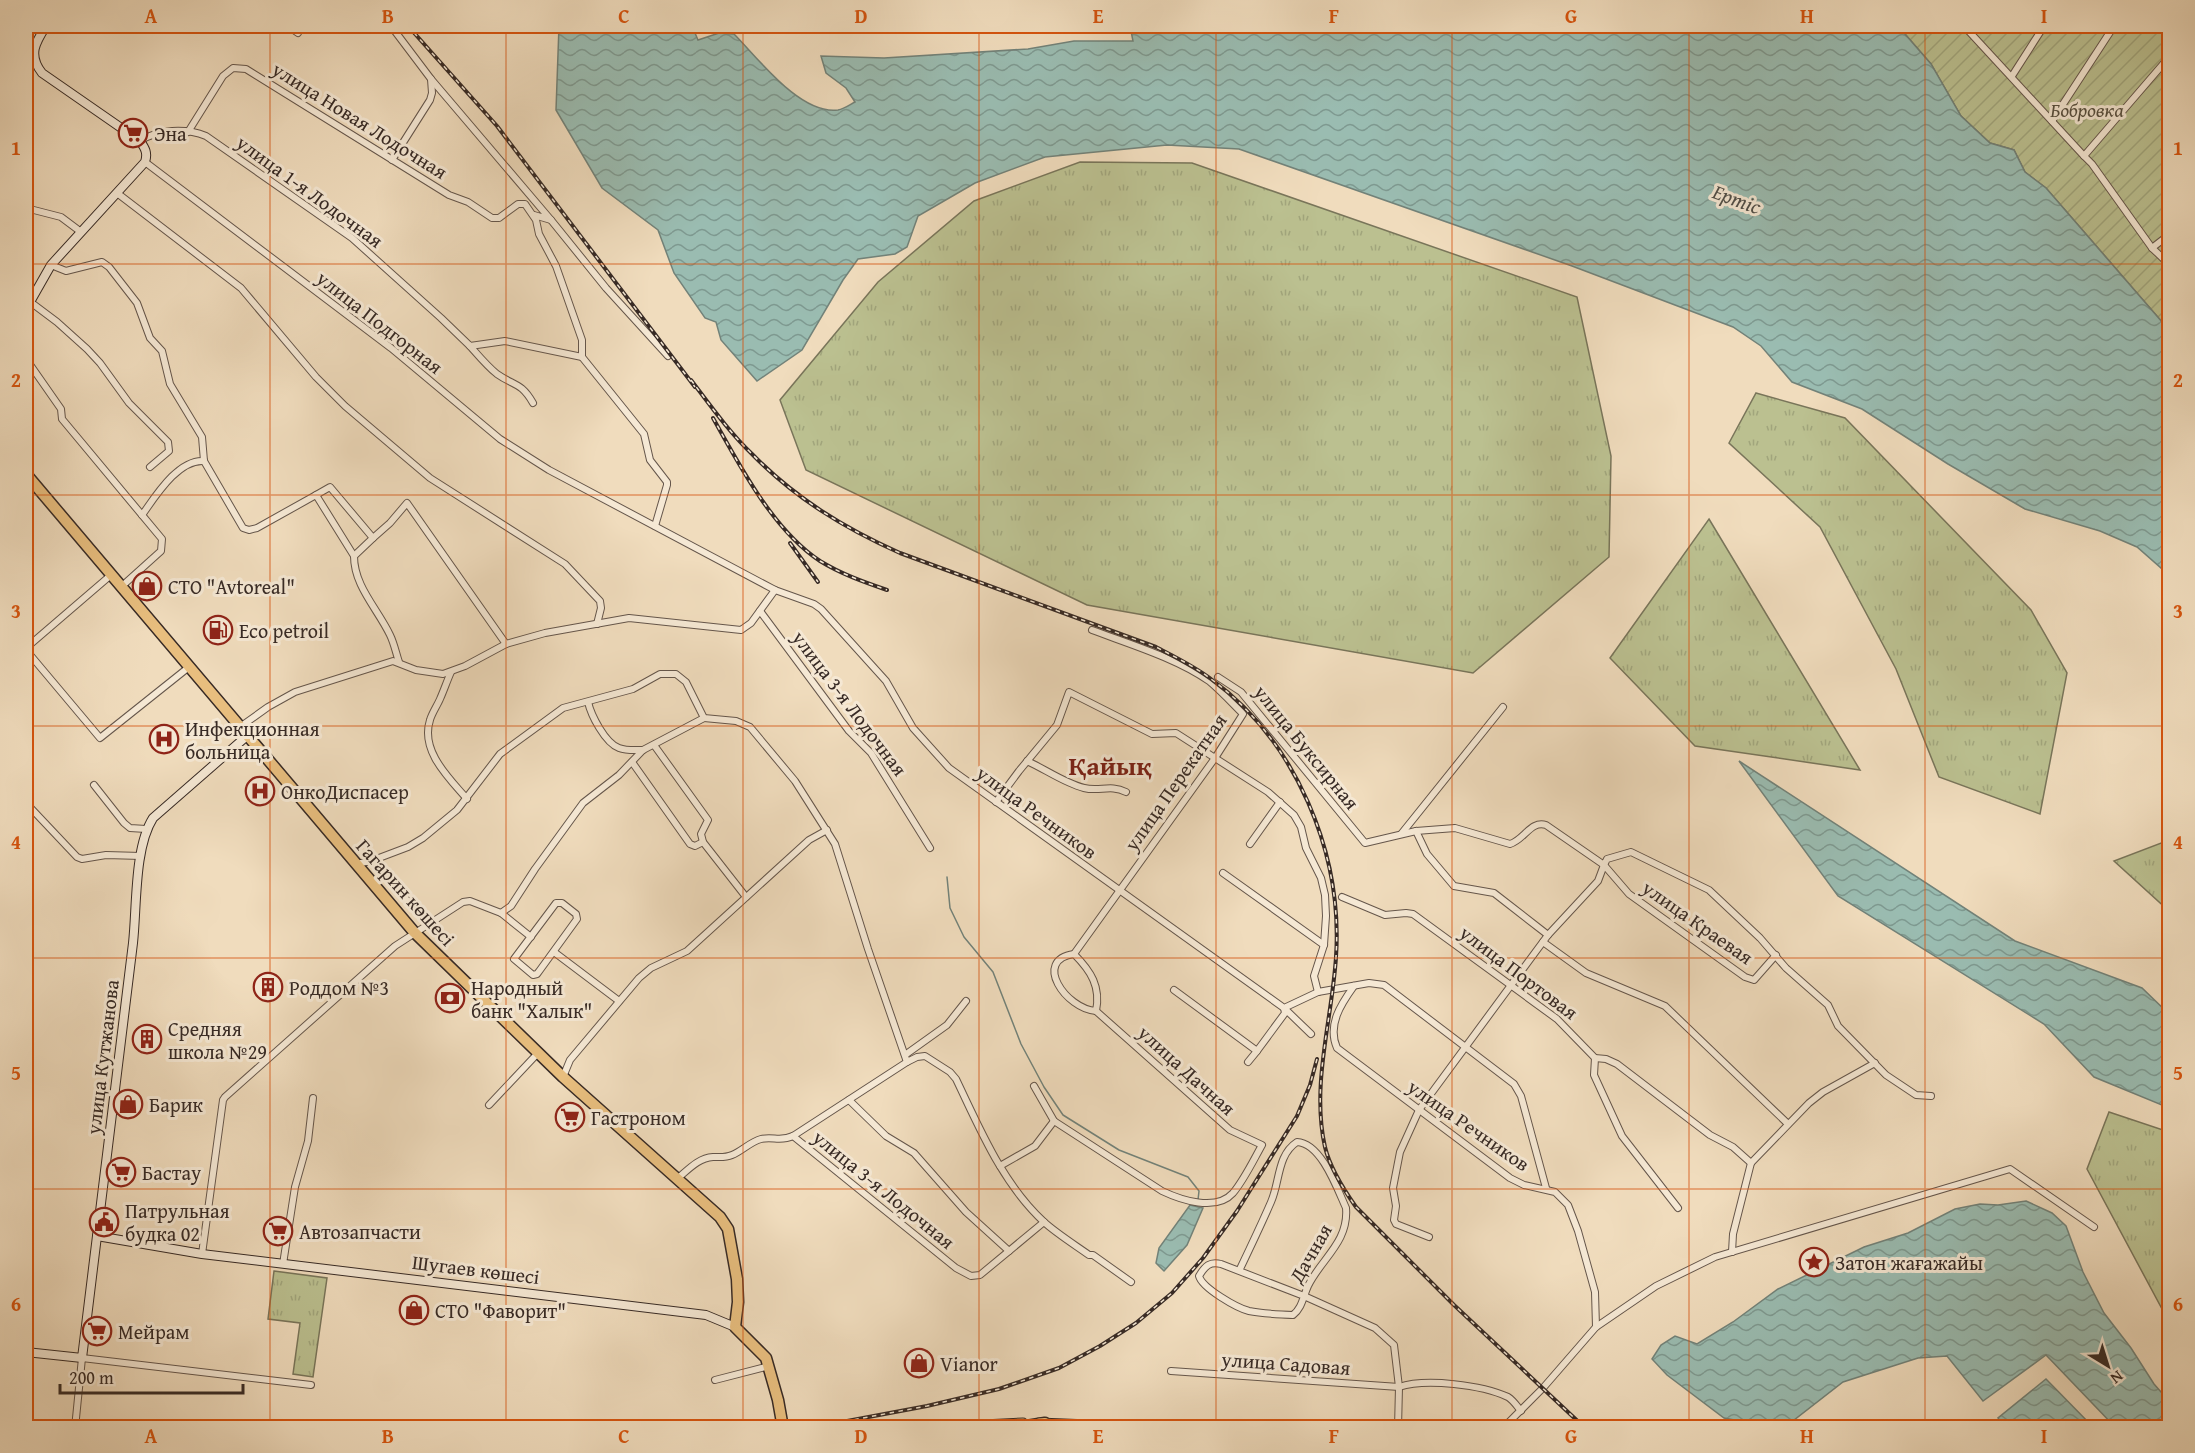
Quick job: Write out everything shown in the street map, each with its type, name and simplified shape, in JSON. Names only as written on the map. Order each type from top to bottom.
[{"type":"highway","name":"Гагарин көшесі","points":[[26,474],[414,932],[563,1077],[720,1217],[728,1229],[736,1279],[738,1302],[735,1327]]},
{"type":"highway","name":"Шугаев көшесі","points":[[735,1327],[766,1358],[782,1426]]},
{"type":"highway","points":[[1012,1428],[1045,1423]]},
{"type":"main road","points":[[923,1428],[961,1424],[1045,1423],[1165,1428]]},
{"type":"street","points":[[29,53],[46,26]]},
{"type":"street","points":[[288,26],[298,33]]},
{"type":"street","points":[[391,26],[431,79],[606,288],[668,356]]},
{"type":"street","points":[[1964,26],[2092,164],[2152,248],[2169,265]]},
{"type":"street","points":[[2012,76],[2044,26]]},
{"type":"street","points":[[2052,121],[2114,26]]},
{"type":"street","points":[[26,34],[31,39],[29,53],[42,74],[140,141],[146,151],[145,162],[51,265],[27,305],[57,322],[87,349],[129,403],[168,442],[169,451],[150,467]]},
{"type":"street","points":[[2084,156],[2169,56]]},
{"type":"street","name":"улица Новая Лодочная","points":[[188,132],[222,76],[228,71],[246,69],[449,195],[474,205],[492,218],[505,215],[522,203],[533,215]]},
{"type":"street","points":[[392,160],[430,100],[431,79]]},
{"type":"street","name":"улица 1-я Лодочная","points":[[140,141],[153,133],[196,132],[206,136],[351,238],[441,318],[497,374],[519,385],[533,403]]},
{"type":"street","name":"улица Подгорная","points":[[145,162],[391,348],[500,439],[549,470],[775,590]]},
{"type":"street","points":[[117,193],[241,288],[316,377],[345,406],[421,471],[565,564],[600,601],[597,624]]},
{"type":"street","points":[[26,208],[61,217],[81,232]]},
{"type":"street","points":[[533,215],[551,220]]},
{"type":"street","points":[[533,215],[538,234],[556,267],[582,339],[582,357],[644,434],[650,460],[667,482],[655,526]]},
{"type":"street","points":[[2152,248],[2169,234]]},
{"type":"street","points":[[51,265],[66,271],[102,262],[137,303],[150,338],[162,351],[170,384],[202,437],[204,461],[243,528],[257,528],[330,487],[373,538]]},
{"type":"street","points":[[470,346],[506,341],[582,357]]},
{"type":"street","points":[[26,361],[61,409],[62,419],[162,539],[163,547],[121,587]]},
{"type":"street","points":[[141,515],[164,484],[190,462],[204,461]]},
{"type":"street","points":[[316,495],[354,556],[358,580],[390,635],[399,662]]},
{"type":"street","points":[[354,556],[390,523],[407,503],[506,644]]},
{"type":"street","points":[[111,575],[26,649],[100,738],[189,667]]},
{"type":"street","points":[[244,731],[268,707],[295,692],[317,683],[393,661],[434,674],[451,672],[506,644],[545,633],[629,618],[735,630],[746,628],[775,590]]},
{"type":"street","name":"улица Речников","points":[[775,590],[814,604],[821,609],[886,681],[913,728],[949,768],[1284,1008],[1311,1034]]},
{"type":"street","name":"улица 3-я Лодочная","points":[[760,611],[855,740],[871,753],[930,848]]},
{"type":"street","name":"улица Перекатная","points":[[1074,954],[1215,758],[1243,714],[1226,696],[1198,674],[1150,652],[1092,630]]},
{"type":"street","points":[[451,672],[429,724],[430,742],[432,752],[440,767],[467,799]]},
{"type":"street","points":[[356,864],[371,861],[408,847],[423,838],[457,810],[500,754],[563,708],[633,689],[660,674],[676,674],[686,682],[704,718]]},
{"type":"street","name":"улица Буксирная","points":[[1218,677],[1241,692],[1365,843]]},
{"type":"street","points":[[996,802],[1057,725],[1070,692],[1152,734],[1176,733],[1280,802],[1298,821],[1306,848],[1321,878],[1326,916],[1324,945],[1314,976],[1318,992]]},
{"type":"street","points":[[588,702],[590,713],[616,747],[643,750]]},
{"type":"street","points":[[1402,833],[1503,707]]},
{"type":"street","points":[[501,913],[511,906],[583,803],[619,775],[643,750],[704,718],[736,721],[750,727],[795,781],[835,844],[907,1062],[925,1056],[950,1072],[956,1079],[985,1141],[1026,1203],[1044,1222],[1131,1282]]},
{"type":"street","name":"улица Кутжанова","points":[[75,1428],[141,856],[146,830],[153,818],[244,731]]},
{"type":"street","points":[[654,745],[708,820],[701,834],[703,842],[746,897]]},
{"type":"street","points":[[1027,760],[1080,788],[1116,787],[1126,792]]},
{"type":"street","points":[[632,762],[690,844],[695,846],[703,842]]},
{"type":"street","points":[[94,784],[124,824],[130,828],[146,830]]},
{"type":"street","points":[[1250,844],[1280,802]]},
{"type":"street","points":[[26,803],[77,857],[82,859],[106,855],[141,856]]},
{"type":"street","name":"улица Краевая","points":[[1365,843],[1402,833],[1455,828],[1510,844],[1517,842],[1540,823],[1604,865],[1629,894],[1745,977],[1754,980],[1776,955]]},
{"type":"street","points":[[563,1077],[570,1060],[639,978],[651,968],[687,951],[808,840],[827,830]]},
{"type":"street","points":[[1416,831],[1427,854],[1454,886],[1494,893],[1548,935]]},
{"type":"street","name":"улица Краевая","points":[[1604,865],[1607,859],[1631,852],[1709,890],[1760,938],[1786,968],[1828,1005],[1838,1026],[1875,1064],[1916,1095],[1931,1096]]},
{"type":"street","points":[[371,861],[428,923]]},
{"type":"street","points":[[1429,1237],[1396,1224],[1394,1220],[1396,1206],[1393,1188],[1400,1152],[1419,1110],[1548,935],[1598,881],[1604,865]]},
{"type":"street","points":[[1223,873],[1324,945]]},
{"type":"street","name":"улица Портовая","points":[[1342,897],[1385,915],[1413,914],[1557,1019],[1595,1058],[1606,1059],[1617,1064],[1710,1135],[1733,1147],[1751,1162]]},
{"type":"street","points":[[202,1254],[223,1100],[394,946],[463,902],[470,901],[501,913],[531,937]]},
{"type":"street","points":[[556,903],[561,903],[576,914],[577,919],[554,952],[537,974],[533,975],[514,959],[531,937],[556,903]]},
{"type":"street","points":[[1543,942],[1586,973],[1665,1006],[1788,1124]]},
{"type":"street","points":[[554,952],[619,1001]]},
{"type":"street","points":[[1074,954],[1093,977],[1099,1000],[1096,1011]]},
{"type":"street","name":"улица Дачная","points":[[1054,1121],[1162,1191],[1176,1198],[1195,1202],[1224,1200],[1232,1194],[1262,1145],[1230,1130],[1096,1011],[1076,1005],[1063,991],[1054,974],[1056,964],[1065,955],[1074,954]]},
{"type":"street","points":[[1248,1062],[1285,1013],[1284,1008],[1318,992],[1376,983],[1384,985],[1514,1084],[1521,1096],[1546,1188]]},
{"type":"street","name":"улица Речников","points":[[1354,986],[1341,1005],[1334,1027],[1333,1037],[1337,1048],[1510,1178],[1524,1185],[1546,1188],[1564,1199],[1578,1231],[1595,1292],[1596,1326]]},
{"type":"street","points":[[1174,990],[1257,1051]]},
{"type":"street","points":[[904,1054],[947,1025],[966,1001]]},
{"type":"street","points":[[489,1105],[539,1052]]},
{"type":"street","points":[[1595,1058],[1594,1075],[1622,1136],[1678,1208]]},
{"type":"street","name":"улица 3-я Лодочная","points":[[907,1062],[794,1136],[963,1274],[980,1275],[1044,1222]]},
{"type":"street","points":[[1732,1252],[1733,1234],[1751,1162],[1809,1103],[1823,1092],[1875,1064]]},
{"type":"street","points":[[1000,1166],[1035,1146],[1054,1121],[1034,1086]]},
{"type":"street","points":[[283,1263],[295,1187],[308,1141],[313,1098]]},
{"type":"street","name":"улица 3-я Лодочная","points":[[849,1100],[886,1136],[914,1154],[966,1212],[1009,1251]]},
{"type":"street","points":[[677,1179],[699,1161],[732,1155],[756,1140],[765,1138],[784,1140],[794,1136]]},
{"type":"street","name":"Дачная","points":[[1297,1142],[1303,1142],[1318,1152],[1346,1208],[1347,1216],[1342,1236],[1308,1285],[1299,1311],[1293,1315],[1246,1310],[1203,1285],[1199,1276],[1203,1269],[1215,1263],[1239,1271],[1272,1200],[1277,1173],[1288,1150],[1297,1142]]},
{"type":"street","points":[[1503,1428],[1521,1411],[1596,1326],[1656,1286],[1715,1257],[2010,1169],[2094,1227]]},
{"type":"street","name":"Шугаев көшесі","points":[[97,1236],[202,1254],[706,1315],[735,1327]]},
{"type":"street","points":[[1239,1271],[1304,1296],[1375,1328],[1394,1345],[1399,1387],[1398,1428]]},
{"type":"street","points":[[26,1352],[311,1385]]},
{"type":"street","points":[[715,1380],[769,1366]]},
{"type":"street","name":"улица Садовая","points":[[1171,1371],[1399,1387],[1408,1384],[1465,1385],[1510,1398],[1521,1411]]},
{"type":"green space","name":"Бобровка","points":[[1898,26],[2169,26],[2169,330],[2046,188],[2025,172],[2014,150],[1990,143],[1961,116],[1931,64]]},
{"type":"green space","points":[[1080,162],[1192,163],[1577,297],[1611,456],[1609,557],[1473,673],[1087,605],[806,470],[780,400],[878,282],[974,201]]},
{"type":"green space","points":[[1756,393],[1845,418],[2031,610],[2067,673],[2040,814],[1939,777],[1896,669],[1820,527],[1729,443]]},
{"type":"green space","points":[[1709,519],[1860,770],[1695,746],[1610,658]]},
{"type":"green space","points":[[2169,840],[2169,911],[2114,861]]},
{"type":"green space","points":[[2109,1112],[2169,1132],[2169,1322],[2087,1169]]},
{"type":"green space","points":[[274,1271],[327,1278],[313,1377],[293,1374],[300,1323],[268,1319]]},
{"type":"water","name":"Ертіс","points":[[559,26],[692,26],[698,40],[719,33],[734,34],[767,70],[795,94],[809,104],[824,109],[838,110],[855,102],[846,88],[826,73],[821,56],[884,58],[1028,49],[1074,41],[1133,41],[1130,26],[1898,26],[1931,64],[1961,116],[1990,143],[2014,150],[2025,172],[2046,188],[2169,330],[2169,575],[2137,547],[2100,531],[2025,509],[1948,464],[1862,409],[1792,382],[1761,346],[1733,327],[1572,266],[1239,149],[1167,145],[1045,157],[975,183],[918,216],[907,247],[895,254],[858,259],[802,350],[757,381],[721,340],[716,322],[705,318],[674,273],[658,230],[602,188],[556,110]]},
{"type":"water","points":[[1739,761],[2015,941],[2142,988],[2169,1014],[2169,1108],[2094,1077],[2044,1024],[1838,896]]},
{"type":"water","points":[[2026,1201],[2052,1213],[2066,1226],[2083,1272],[2104,1313],[2131,1348],[2154,1384],[2169,1401],[2169,1427],[2115,1427],[2046,1355],[1983,1401],[1947,1356],[1918,1358],[1843,1382],[1794,1420],[1765,1426],[1724,1418],[1667,1375],[1652,1359],[1661,1345],[1675,1336],[1697,1344],[1733,1322],[1778,1289],[1864,1247],[1908,1233],[1955,1209],[1980,1204],[1998,1205]]},
{"type":"water","points":[[1190,1205],[1203,1208],[1187,1245],[1164,1271],[1156,1263],[1159,1248]]},
{"type":"water","points":[[2046,1379],[2093,1427],[2004,1427],[1998,1418]]},
{"type":"waterway","points":[[947,877],[950,908],[964,937],[993,972],[1021,1044],[1044,1087],[1063,1115],[1119,1150],[1188,1177],[1199,1191],[1198,1200]]},
{"type":"railway","points":[[408,26],[497,126],[695,387]]},
{"type":"railway","points":[[691,380],[735,437],[785,485],[821,511],[900,553],[1156,647],[1211,679],[1241,704],[1267,734],[1290,767],[1308,802],[1322,840],[1331,878],[1336,918],[1336,957],[1320,1100],[1325,1147],[1334,1171],[1356,1207],[1454,1305],[1585,1428]]},
{"type":"railway","points":[[713,418],[759,496],[787,532],[803,548],[836,570],[887,590]]},
{"type":"railway","points":[[790,543],[818,582]]},
{"type":"railway","points":[[810,1428],[927,1406],[999,1389],[1059,1368],[1136,1323],[1172,1293],[1203,1258],[1237,1211],[1297,1116],[1310,1085],[1317,1059]]},
{"type":"place","name":"Эна","points":[[133,133]]},
{"type":"place","name":"СТО \"Avtoreal\"","points":[[147,586]]},
{"type":"place","name":"Eco petroil","points":[[218,630]]},
{"type":"place","name":"Инфекционная больница","points":[[164,739]]},
{"type":"place","name":"ОнкоДиспасер","points":[[260,791]]},
{"type":"place","name":"Роддом №3","points":[[268,987]]},
{"type":"place","name":"Народный банк \"Халык\"","points":[[450,998]]},
{"type":"place","name":"Средняя школа №29","points":[[147,1039]]},
{"type":"place","name":"Барик","points":[[128,1104]]},
{"type":"place","name":"Гастроном","points":[[570,1117]]},
{"type":"place","name":"Бастау","points":[[121,1172]]},
{"type":"place","name":"Патрульная будка 02","points":[[104,1222]]},
{"type":"place","name":"Автозапчасти","points":[[278,1231]]},
{"type":"place","name":"Затон жағажайы","points":[[1814,1262]]},
{"type":"place","name":"СТО \"Фаворит\"","points":[[414,1310]]},
{"type":"place","name":"Мейрам","points":[[97,1331]]},
{"type":"place","name":"Vianor","points":[[919,1363]]},
{"type":"district","name":"Қайық","points":[[1110,765]]}]
